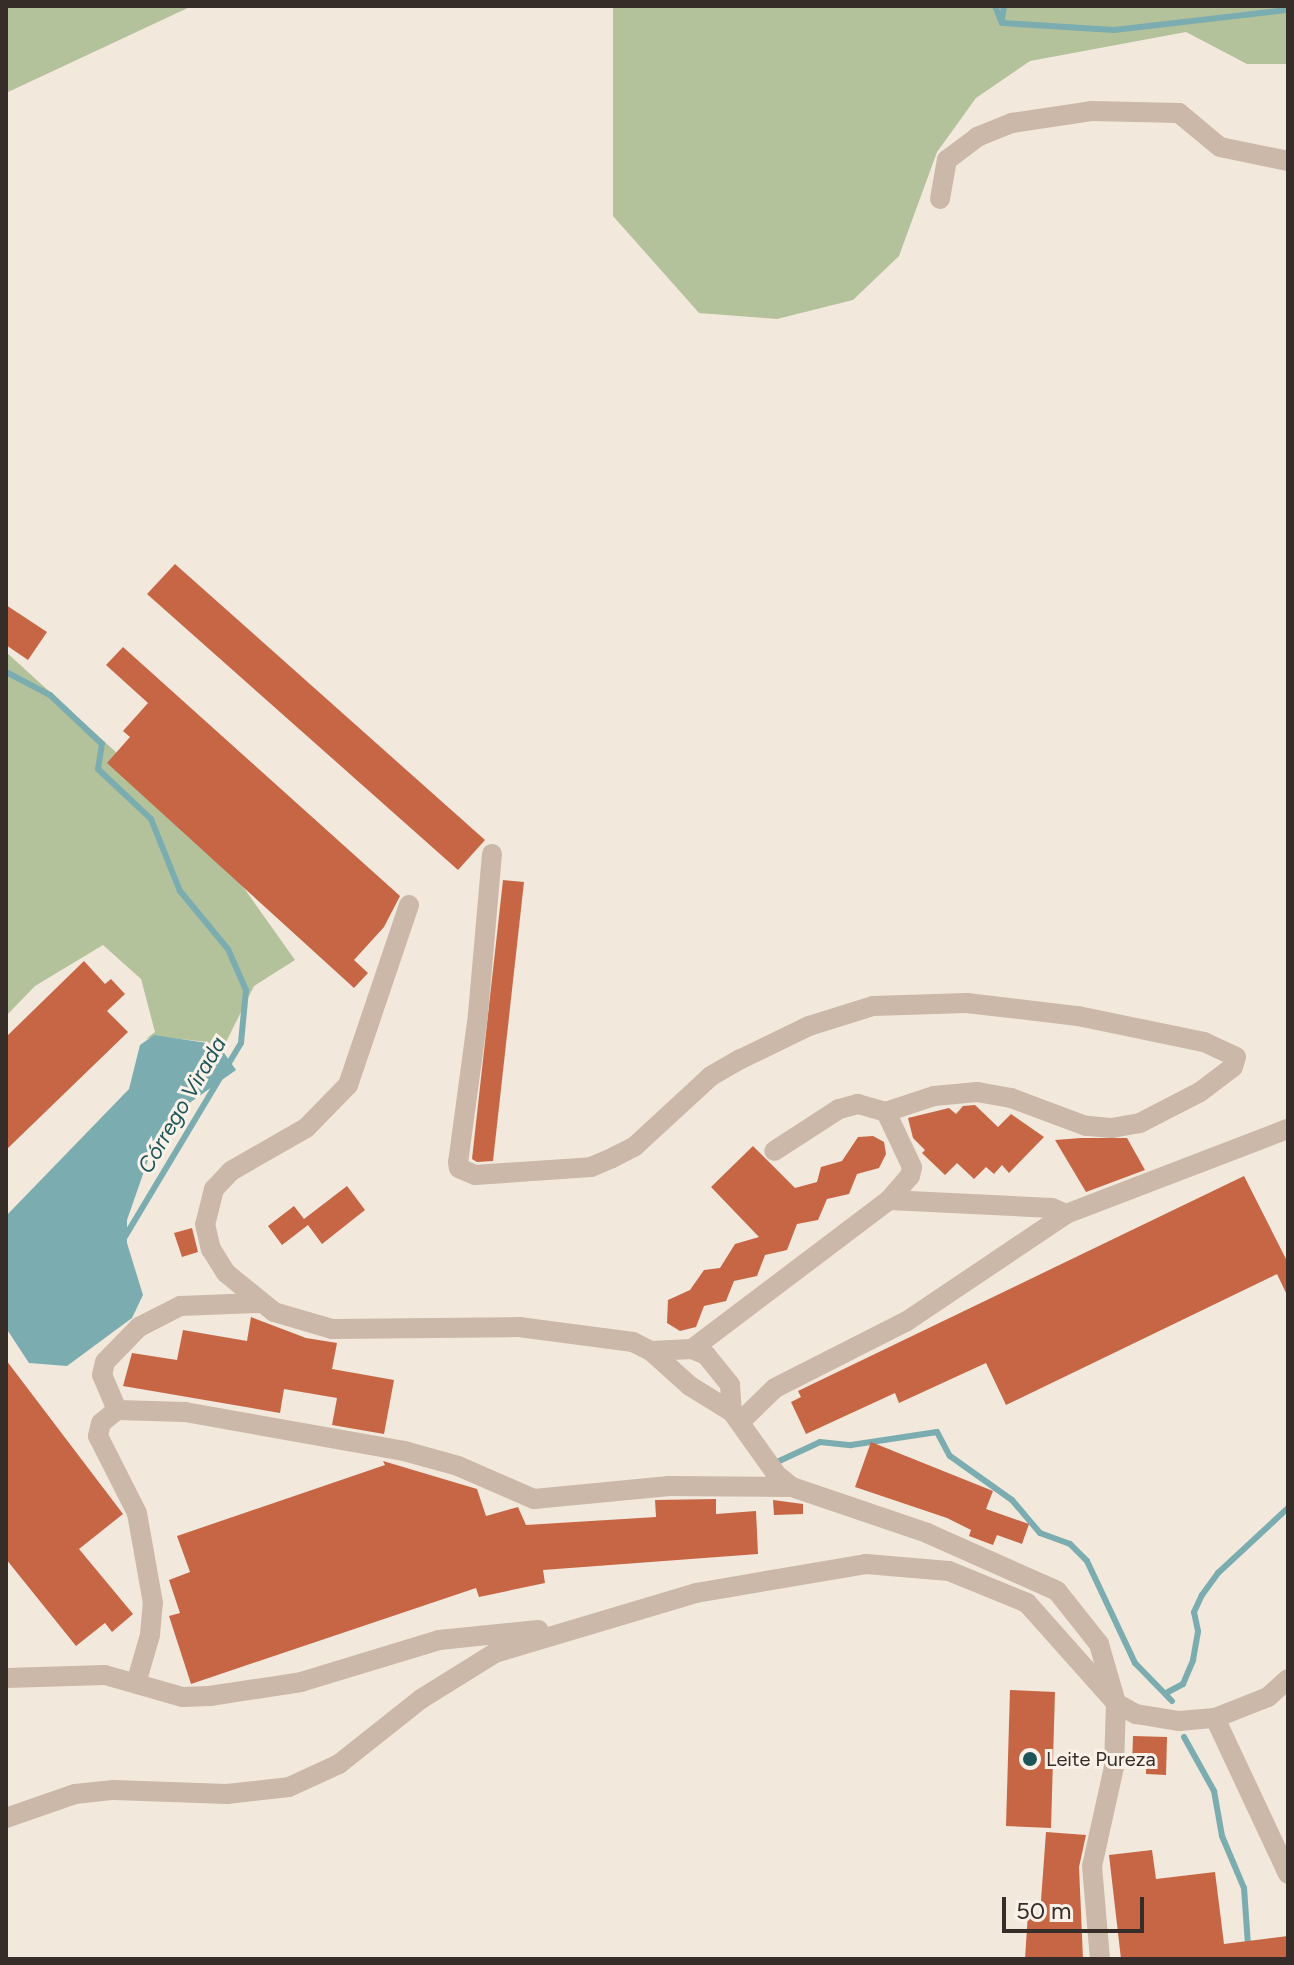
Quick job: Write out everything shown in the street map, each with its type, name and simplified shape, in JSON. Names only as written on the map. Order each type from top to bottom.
[{"type":"street","points":[[940,199],[947,160],[977,137],[1012,123],[1091,111],[1179,113],[1220,147],[1288,161]]},
{"type":"street","points":[[492,854],[478,1015],[458,1162],[475,1175],[591,1167],[634,1147],[731,1065],[809,1026],[873,1006],[967,1003],[1078,1016],[1204,1042],[1236,1057],[1233,1067],[1200,1092],[1140,1123],[1111,1128],[1086,1126],[1011,1098],[977,1092],[934,1096],[886,1112],[858,1104],[839,1109],[774,1151]]},
{"type":"street","points":[[409,905],[348,1085],[306,1128],[231,1171],[207,1207],[211,1249],[239,1288],[259,1303],[298,1322],[332,1329],[519,1327],[612,1336],[651,1351],[690,1386],[736,1416]]},
{"type":"street","points":[[692,1349],[889,1200],[910,1176],[912,1167],[886,1112]]},
{"type":"street","points":[[736,1416],[775,1388],[907,1321],[1066,1214],[1288,1129]]},
{"type":"street","points":[[889,1200],[1052,1208],[1066,1214]]},
{"type":"street","points":[[117,1410],[105,1386],[105,1362],[139,1327],[180,1306],[259,1303]]},
{"type":"street","points":[[651,1351],[692,1349],[717,1364],[730,1385],[736,1416],[770,1467],[792,1487]]},
{"type":"street","points":[[137,1680],[150,1635],[153,1603],[137,1513],[98,1436],[101,1423],[117,1410],[185,1412],[404,1451],[458,1466],[534,1499],[669,1486],[792,1487],[927,1533],[1057,1591],[1099,1644],[1116,1703],[1114,1767],[1092,1866],[1100,1959]]},
{"type":"street","points":[[6,1818],[75,1794],[114,1790],[227,1794],[289,1787],[339,1764],[455,1675],[495,1653],[573,1626],[696,1593],[816,1570],[908,1563],[989,1583],[1027,1603],[1116,1703],[1157,1719],[1215,1718],[1268,1697],[1288,1679]]},
{"type":"street","points":[[6,1678],[84,1674],[137,1680],[183,1697],[254,1691],[439,1640],[573,1626]]},
{"type":"street","points":[[1215,1718],[1288,1874]]},
{"type":"green space","points":[[6,6],[192,6],[6,93]]},
{"type":"green space","points":[[613,6],[1288,6],[1288,64],[1247,64],[1186,32],[1030,61],[976,98],[937,152],[899,256],[853,300],[777,319],[699,313],[613,216]]},
{"type":"green space","points":[[6,652],[205,833],[295,960],[254,986],[222,1050],[207,1042],[155,1036],[146,1039],[155,1032],[141,979],[103,945],[35,986],[6,1016]]},
{"type":"water","points":[[154,1035],[207,1043],[222,1050],[236,1070],[171,1116],[156,1137],[127,1220],[127,1243],[143,1295],[132,1318],[67,1366],[29,1363],[6,1328],[6,1216],[129,1089],[140,1045]]},
{"type":"building","points":[[175,564],[485,840],[458,870],[147,594]]},
{"type":"building","points":[[6,605],[47,632],[28,660],[6,645]]},
{"type":"building","points":[[123,647],[400,896],[384,927],[354,960],[368,973],[354,988],[107,763],[130,737],[123,731],[148,703],[106,665]]},
{"type":"building","points":[[503,880],[524,882],[493,1161],[477,1162],[472,1159]]},
{"type":"building","points":[[84,961],[105,984],[111,979],[125,994],[107,1011],[128,1032],[6,1150],[6,1037]]},
{"type":"building","points":[[975,1105],[998,1127],[1011,1114],[1044,1137],[1009,1173],[1002,1165],[994,1174],[986,1167],[974,1179],[957,1163],[945,1175],[922,1153],[925,1150],[913,1138],[908,1118],[949,1108],[956,1114],[963,1106]]},
{"type":"building","points":[[873,1136],[884,1142],[886,1154],[879,1168],[857,1174],[849,1194],[827,1199],[818,1220],[797,1224],[787,1250],[765,1255],[757,1276],[734,1281],[726,1301],[704,1306],[696,1327],[680,1331],[667,1323],[668,1300],[690,1290],[704,1270],[720,1268],[735,1244],[759,1237],[711,1187],[753,1146],[795,1188],[817,1182],[821,1167],[842,1161],[858,1137]]},
{"type":"building","points":[[1127,1138],[1145,1170],[1086,1192],[1055,1140]]},
{"type":"building","points":[[1244,1176],[1288,1263],[1288,1297],[1277,1274],[1006,1405],[986,1363],[899,1403],[895,1393],[806,1434],[791,1402],[801,1397],[798,1391]]},
{"type":"building","points":[[347,1186],[365,1210],[322,1244],[308,1225],[282,1245],[268,1226],[294,1206],[304,1219]]},
{"type":"building","points":[[192,1228],[198,1252],[182,1257],[174,1233]]},
{"type":"building","points":[[251,1317],[306,1338],[337,1343],[332,1369],[394,1380],[384,1434],[332,1425],[337,1398],[284,1389],[280,1413],[123,1386],[132,1353],[177,1360],[183,1330],[247,1341]]},
{"type":"building","points":[[6,1360],[123,1514],[79,1549],[133,1614],[112,1632],[105,1623],[76,1646],[6,1559]]},
{"type":"building","points":[[871,1442],[993,1491],[986,1509],[1029,1524],[1022,1544],[997,1535],[993,1545],[969,1536],[971,1530],[947,1518],[855,1487]]},
{"type":"building","points":[[383,1461],[477,1489],[486,1516],[518,1507],[526,1525],[656,1517],[655,1500],[716,1499],[716,1514],[756,1511],[758,1554],[543,1570],[545,1583],[479,1597],[476,1588],[191,1684],[169,1616],[180,1613],[169,1580],[190,1572],[177,1536],[385,1465]]},
{"type":"building","points":[[773,1500],[803,1504],[803,1514],[774,1515]]},
{"type":"building","name":"Leite Pureza","points":[[1010,1690],[1055,1692],[1051,1828],[1006,1826]]},
{"type":"building","points":[[1133,1736],[1167,1737],[1166,1775],[1146,1774],[1146,1767],[1132,1766]]},
{"type":"building","points":[[1046,1832],[1086,1835],[1079,1867],[1083,1959],[1025,1959],[1028,1913],[1040,1914]]},
{"type":"building","points":[[1152,1850],[1156,1879],[1215,1872],[1224,1944],[1288,1936],[1288,1959],[1121,1959],[1109,1855]]},
{"type":"waterway","points":[[995,6],[1002,23]]},
{"type":"waterway","points":[[1002,19],[1004,6]]},
{"type":"waterway","points":[[1002,23],[1114,30],[1288,10]]},
{"type":"waterway","name":"Córrego Virada","points":[[6,672],[50,695],[102,744],[98,769],[151,819],[180,891],[228,949],[246,990],[241,1043],[228,1065]]},
{"type":"waterway","name":"Córrego Virada","points":[[123,1240],[220,1078]]},
{"type":"waterway","name":"Córrego Virada","points":[[777,1462],[820,1442],[851,1445],[937,1432],[950,1456],[1012,1500],[1040,1533],[1070,1544],[1087,1561],[1135,1663],[1172,1701]]},
{"type":"waterway","points":[[1168,1692],[1183,1684],[1193,1660],[1198,1631],[1194,1612],[1202,1595],[1218,1573],[1288,1508]]},
{"type":"waterway","name":"Córrego Virada","points":[[1184,1737],[1214,1791],[1222,1836],[1244,1888],[1249,1959]]},
{"type":"place","name":"Leite Pureza","points":[[1030,1759]]}]
